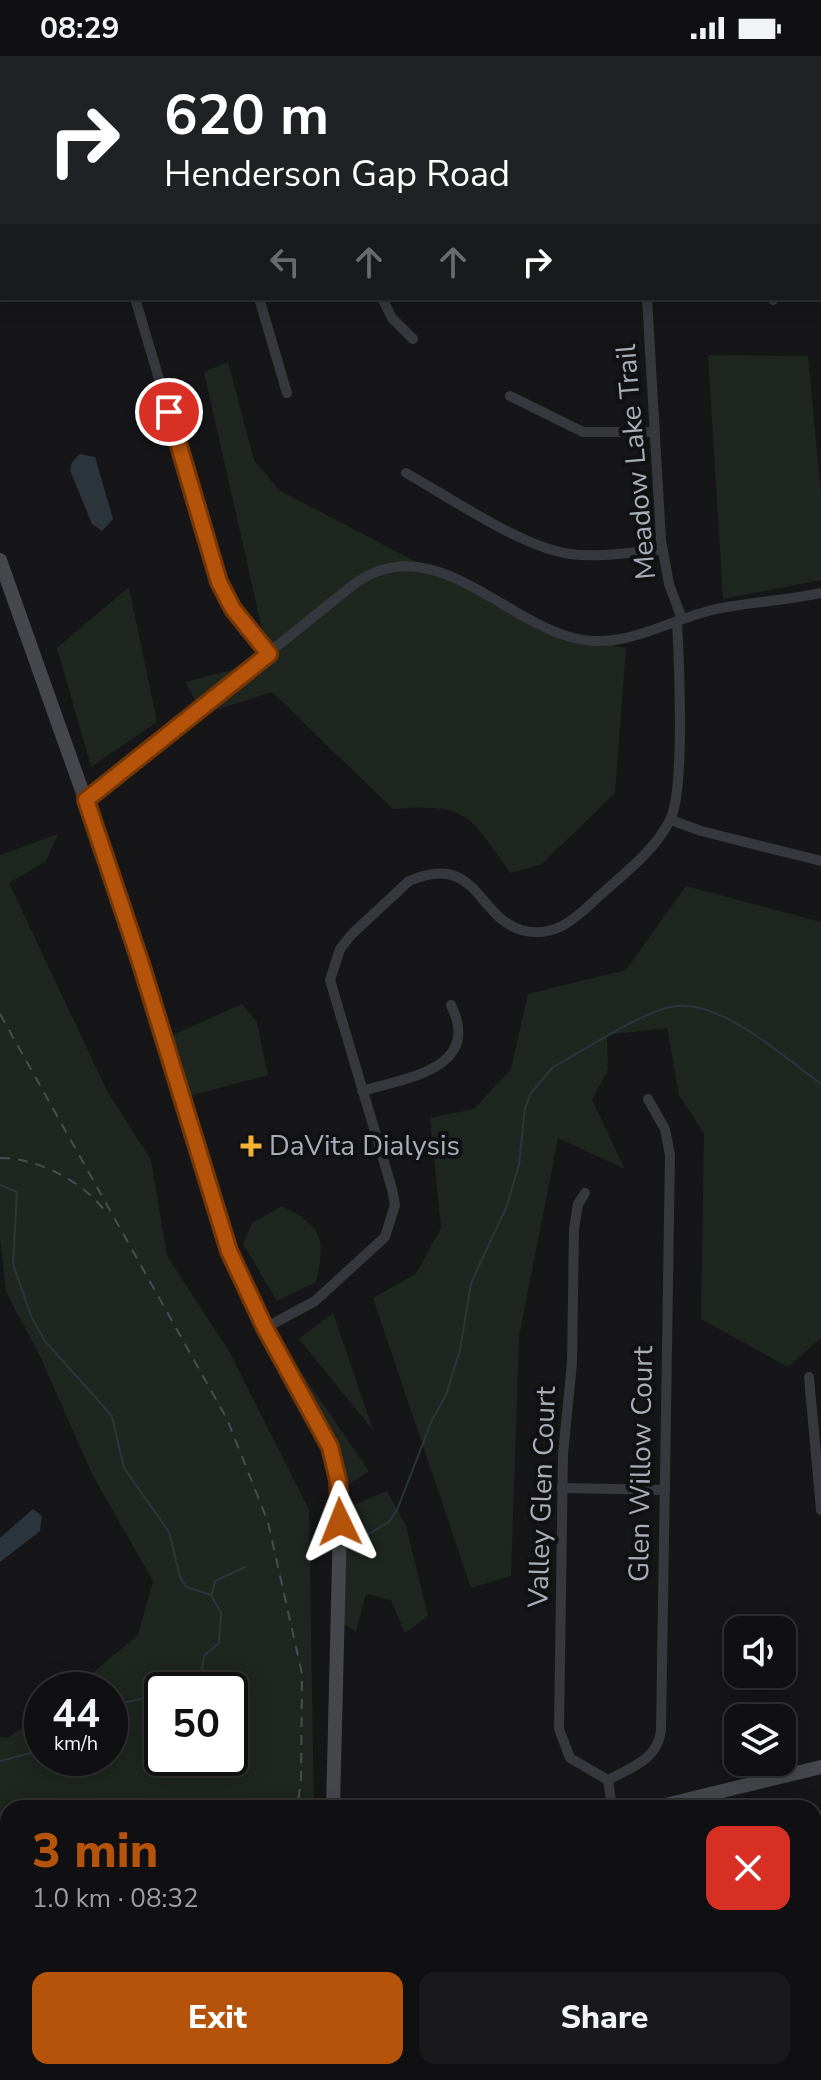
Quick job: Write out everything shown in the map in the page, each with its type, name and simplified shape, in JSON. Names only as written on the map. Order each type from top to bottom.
[{"type":"main road","points":[[0,560],[137,949],[224,1239],[265,1328],[321,1425],[338,1480],[333,1800]]},
{"type":"main road","points":[[686,1800],[821,1767]]},
{"type":"street","points":[[136,300],[219,582],[233,609],[269,654]]},
{"type":"street","points":[[260,300],[287,393]]},
{"type":"street","points":[[383,300],[392,318],[413,339]]},
{"type":"street","name":"Meadow Lake Trail","points":[[647,300],[662,550],[680,620],[677,788],[671,820]]},
{"type":"street","points":[[510,396],[583,432],[654,432]]},
{"type":"street","points":[[406,473],[524,538],[558,552],[592,554],[662,550]]},
{"type":"street","points":[[86,800],[361,579],[397,566],[432,569],[458,578],[541,626],[581,640],[626,640],[680,620],[734,606],[821,593]]},
{"type":"street","points":[[265,1328],[315,1301],[379,1243],[392,1223],[395,1205],[392,1189],[330,980],[333,965],[352,934],[409,881],[435,873],[461,878],[518,929],[548,933],[564,927],[591,904],[644,853],[671,820],[701,831],[821,861]]},
{"type":"street","points":[[362,1091],[436,1067],[455,1051],[461,1039],[461,1025],[451,1005]]},
{"type":"street","name":"Glen Willow Court","points":[[608,1780],[647,1760],[660,1740],[670,1155],[665,1129],[648,1099]]},
{"type":"street","name":"Valley Glen Court","points":[[585,1193],[575,1221],[572,1363],[562,1488],[560,1737],[575,1763],[608,1780]]},
{"type":"street","points":[[809,1377],[821,1510]]},
{"type":"street","points":[[562,1488],[665,1490]]},
{"type":"street","points":[[608,1780],[611,1800]]},
{"type":"shaded area","points":[[708,355],[808,356],[821,494],[821,580],[723,599]]},
{"type":"shaded area","points":[[228,362],[254,460],[279,490],[548,631],[626,648],[615,793],[542,864],[511,873],[475,826],[453,811],[393,809],[272,692],[202,714],[186,682],[269,660],[204,372]]},
{"type":"shaded area","points":[[80,454],[95,457],[113,519],[102,531],[92,524],[70,470],[72,462]]},
{"type":"shaded area","points":[[129,587],[157,722],[91,767],[57,648]]},
{"type":"shaded area","points":[[58,834],[46,861],[9,883],[107,1091],[151,1160],[167,1256],[229,1351],[309,1510],[314,1800],[0,1800],[0,1737],[8,1738],[24,1727],[24,1776],[128,1776],[128,1672],[94,1672],[138,1635],[153,1581],[93,1476],[40,1356],[6,1292],[0,1237],[0,855]]},
{"type":"shaded area","points":[[686,886],[821,922],[821,1338],[788,1367],[701,1319],[704,1134],[679,1095],[667,1028],[607,1035],[608,1070],[592,1100],[625,1169],[558,1138],[519,1337],[511,1576],[471,1588],[373,1298],[416,1274],[441,1228],[430,1118],[474,1109],[511,1069],[528,994],[626,970]]},
{"type":"shaded area","points":[[242,1004],[257,1022],[268,1075],[189,1096],[173,1035]]},
{"type":"shaded area","points":[[282,1206],[313,1228],[318,1235],[321,1255],[316,1282],[277,1301],[243,1244],[252,1223]]},
{"type":"shaded area","points":[[333,1313],[373,1430],[299,1339]]},
{"type":"shaded area","points":[[297,1366],[369,1471],[347,1486],[337,1443]]},
{"type":"shaded area","points":[[387,1491],[406,1526],[428,1616],[405,1633],[391,1600],[366,1594],[356,1631],[343,1624],[348,1507]]},
{"type":"shaded area","points":[[33,1509],[42,1516],[40,1531],[0,1562],[0,1538]]},
{"type":"waterway","points":[[352,1529],[367,1535],[389,1522],[397,1510],[432,1420],[446,1395],[460,1350],[471,1283],[506,1208],[519,1165],[525,1108],[531,1093],[553,1067],[647,1015],[676,1006],[694,1007],[733,1021],[821,1084]]},
{"type":"waterway","points":[[0,1185],[17,1192],[13,1264],[31,1316],[45,1341],[112,1416],[124,1468],[169,1532],[180,1577],[186,1587],[211,1595],[221,1613],[219,1643],[204,1656],[201,1672]]},
{"type":"waterway","points":[[311,1542],[328,1536]]},
{"type":"waterway","points":[[212,1594],[215,1581],[245,1567]]},
{"type":"waterway","points":[[128,1702],[144,1698]]},
{"type":"waterway","points":[[0,1761],[24,1755]]},
{"type":"railway","points":[[0,1014],[227,1419],[268,1522],[302,1674],[298,1800]]},
{"type":"railway","points":[[0,1158],[29,1162],[58,1173],[84,1190],[105,1211]]},
{"type":"place","name":"DaVita Dialysis","points":[[251,1146]]},
{"type":"route","points":[[169,412],[225,597],[269,654],[86,800],[123,906],[229,1251],[265,1328],[321,1425],[330,1447],[338,1480],[340,1522]]}]
